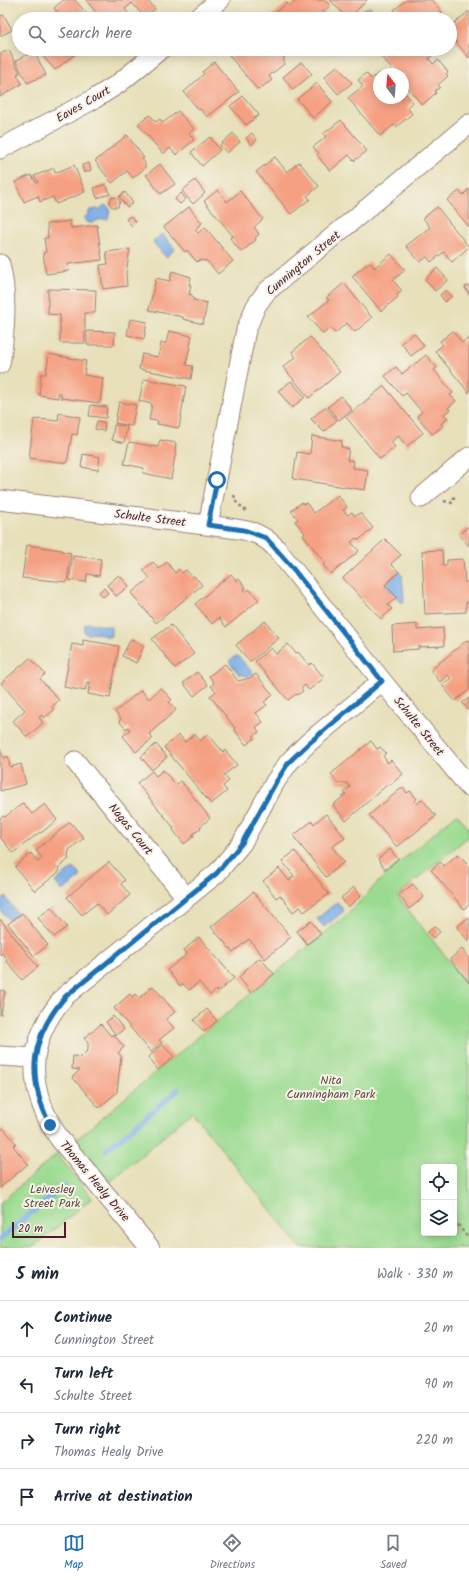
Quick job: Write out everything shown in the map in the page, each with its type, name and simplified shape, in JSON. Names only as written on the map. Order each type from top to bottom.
[{"type":"street","points":[[205,12],[220,0]]},
{"type":"street","name":"Eaves Court","points":[[0,149],[118,84],[152,56]]},
{"type":"street","name":"Cunnington Street","points":[[208,525],[246,330],[256,306],[266,292],[469,124]]},
{"type":"street","points":[[0,264],[5,293],[5,315],[0,364]]},
{"type":"street","points":[[421,498],[469,457]]},
{"type":"street","name":"Schulte Street","points":[[0,500],[244,530],[266,538],[285,559],[469,787]]},
{"type":"street","name":"Thomas Healy Drive","points":[[150,1248],[50,1125],[43,1112],[38,1094],[34,1058],[38,1041],[45,1025],[66,996],[217,873],[242,843],[276,782],[289,762],[382,681]]},
{"type":"street","name":"Nagas Court","points":[[75,761],[186,897]]},
{"type":"street","points":[[0,1056],[34,1058]]},
{"type":"path","points":[[457,1224],[469,1239]]},
{"type":"green space","name":"Nita Cunningham Park","points":[[457,814],[469,829],[469,836],[397,896],[469,986],[469,1248],[301,1248],[192,1112],[110,1182],[76,1140],[158,1070],[349,913],[388,872]]},
{"type":"green space","name":"Leivesley Street Park","points":[[57,1154],[92,1198],[32,1248],[0,1248],[0,1203]]},
{"type":"water","points":[[370,7],[375,12],[362,12],[363,9]]},
{"type":"water","points":[[104,205],[110,209],[108,219],[98,220],[92,223],[86,222],[84,218],[90,210],[100,209]]},
{"type":"water","points":[[162,234],[175,249],[166,257],[153,242]]},
{"type":"water","points":[[399,572],[402,575],[404,600],[402,603],[385,585]]},
{"type":"water","points":[[88,623],[111,627],[111,636],[107,637],[99,633],[87,634],[84,632],[85,624]]},
{"type":"water","points":[[238,656],[252,672],[252,674],[248,676],[239,674],[230,663],[230,660]]},
{"type":"water","points":[[73,868],[80,874],[80,877],[64,890],[61,890],[55,882]]},
{"type":"water","points":[[5,897],[18,914],[9,920],[0,909],[0,901]]},
{"type":"water","points":[[337,902],[344,911],[324,927],[317,919]]},
{"type":"building","points":[[63,0],[75,0],[85,12],[57,12],[54,8]]},
{"type":"building","points":[[86,0],[147,0],[155,9],[152,12],[140,12],[132,3],[125,9],[127,12],[95,12]]},
{"type":"building","points":[[297,0],[325,0],[330,6],[323,12],[276,12],[287,3],[290,6]]},
{"type":"building","points":[[330,0],[367,0],[355,12],[341,12]]},
{"type":"building","points":[[406,0],[432,0],[442,12],[396,12],[394,10]]},
{"type":"building","points":[[469,11],[469,58],[457,43],[457,21]]},
{"type":"building","points":[[4,15],[12,30],[0,36],[0,16]]},
{"type":"building","points":[[9,50],[20,73],[17,74],[22,84],[0,97],[0,54]]},
{"type":"building","points":[[25,56],[36,56],[46,75],[27,83],[16,61]]},
{"type":"building","points":[[43,56],[72,56],[55,70]]},
{"type":"building","points":[[230,56],[283,56],[284,64],[269,76],[272,80],[258,90]]},
{"type":"building","points":[[381,56],[432,56],[429,58],[433,64],[438,60],[448,72],[446,74],[448,76],[438,85],[440,87],[435,91],[436,93],[422,105],[409,89],[409,68],[391,68]]},
{"type":"building","points":[[214,62],[239,92],[207,117],[184,92],[204,74],[202,72]]},
{"type":"building","points":[[301,62],[312,74],[293,90],[283,77]]},
{"type":"building","points":[[337,66],[352,83],[338,94],[324,77]]},
{"type":"building","points":[[366,73],[371,79],[373,78],[373,104],[409,104],[409,98],[413,102],[407,107],[412,114],[396,127],[394,125],[380,136],[348,98],[363,86],[358,80]]},
{"type":"building","points":[[317,83],[332,102],[313,118],[297,99]]},
{"type":"building","points":[[243,96],[259,115],[246,125],[230,106]]},
{"type":"building","points":[[178,111],[194,129],[189,133],[194,140],[176,155],[170,148],[163,154],[138,124],[150,115],[156,122],[160,119],[163,123]]},
{"type":"building","points":[[341,120],[367,151],[354,161],[349,155],[330,171],[317,155],[319,153],[313,147],[326,137],[323,134]]},
{"type":"building","points":[[233,133],[240,142],[227,153],[220,145]]},
{"type":"building","points":[[252,133],[257,140],[251,145],[246,138]]},
{"type":"building","points":[[127,135],[144,158],[142,159],[145,163],[145,168],[133,178],[127,171],[112,183],[95,161]]},
{"type":"building","points":[[210,137],[220,150],[202,166],[191,152]]},
{"type":"building","points":[[275,157],[287,172],[299,162],[319,186],[307,196],[310,199],[291,214],[256,172]]},
{"type":"building","points":[[89,163],[91,170],[84,173],[82,165]]},
{"type":"building","points":[[160,164],[175,184],[161,194],[146,175]]},
{"type":"building","points":[[74,165],[85,192],[56,204],[53,197],[40,202],[38,196],[24,202],[15,182],[31,175],[36,183],[38,182],[34,176],[54,168],[55,173]]},
{"type":"building","points":[[195,180],[205,193],[193,204],[182,191]]},
{"type":"building","points":[[106,184],[110,194],[97,198],[94,188]]},
{"type":"building","points":[[469,189],[469,227],[447,200],[459,191],[463,195]]},
{"type":"building","points":[[218,190],[227,202],[240,191],[263,219],[254,227],[259,234],[255,238],[256,240],[241,252],[230,238],[233,236],[204,201]]},
{"type":"building","points":[[125,192],[133,203],[127,207],[119,197]]},
{"type":"building","points":[[181,193],[186,199],[180,204],[175,199]]},
{"type":"building","points":[[116,197],[120,201],[118,207],[112,207],[109,203],[111,198]]},
{"type":"building","points":[[189,207],[202,223],[195,230],[198,233],[205,227],[233,261],[218,274],[207,261],[199,260],[197,262],[187,250],[185,252],[164,227]]},
{"type":"building","points":[[437,207],[469,247],[452,262],[444,252],[431,262],[427,257],[420,262],[406,246],[430,227],[423,218]]},
{"type":"building","points":[[131,216],[136,222],[132,226],[126,219]]},
{"type":"building","points":[[70,221],[71,228],[97,225],[102,260],[68,264],[69,271],[46,274],[43,253],[46,252],[44,238],[48,238],[47,224]]},
{"type":"building","points":[[130,249],[126,273],[127,286],[103,289],[100,265],[108,264],[106,252]]},
{"type":"building","points":[[391,254],[405,270],[393,280],[402,291],[397,295],[398,297],[381,311],[352,276],[370,262],[374,268]]},
{"type":"building","points":[[437,268],[448,280],[435,291],[425,279]]},
{"type":"building","points":[[172,271],[191,277],[189,295],[191,294],[194,299],[193,300],[207,303],[203,324],[183,319],[183,317],[149,310],[156,278],[170,281]]},
{"type":"building","points":[[344,283],[372,318],[355,332],[347,323],[335,333],[330,328],[323,334],[308,317],[329,300],[326,298]]},
{"type":"building","points":[[469,285],[469,295],[465,287]]},
{"type":"building","points":[[48,289],[96,290],[95,313],[85,313],[85,343],[60,343],[60,315],[48,314]]},
{"type":"building","points":[[446,290],[452,296],[445,302],[440,295]]},
{"type":"building","points":[[130,319],[147,322],[144,339],[127,335]]},
{"type":"building","points":[[87,331],[115,332],[114,345],[87,345]]},
{"type":"building","points":[[169,331],[192,336],[186,365],[193,366],[191,379],[139,369],[142,354],[158,357],[161,343],[166,343]]},
{"type":"building","points":[[453,331],[462,343],[469,338],[469,393],[435,351],[443,345],[440,341]]},
{"type":"building","points":[[414,333],[424,346],[411,356],[401,343]]},
{"type":"building","points":[[310,337],[340,372],[309,398],[283,367],[296,357],[292,352]]},
{"type":"building","points":[[49,354],[86,361],[84,375],[103,378],[100,403],[61,398],[61,393],[58,393],[58,398],[39,395],[41,374],[46,374]]},
{"type":"building","points":[[426,355],[437,368],[434,370],[453,393],[450,395],[456,401],[448,408],[450,410],[444,414],[448,418],[441,424],[443,426],[432,434],[417,416],[422,412],[406,393],[402,396],[385,376],[396,367],[402,374]]},
{"type":"building","points":[[144,379],[186,386],[179,428],[157,424],[158,421],[149,420],[152,404],[139,401]]},
{"type":"building","points":[[291,381],[305,397],[292,408],[278,391]]},
{"type":"building","points":[[384,386],[423,433],[407,446],[398,436],[391,442],[395,447],[380,459],[346,417]]},
{"type":"building","points":[[341,396],[352,410],[339,420],[328,407]]},
{"type":"building","points":[[119,402],[136,405],[132,426],[115,423]]},
{"type":"building","points":[[91,405],[107,407],[106,418],[89,416]]},
{"type":"building","points":[[325,407],[337,420],[324,432],[311,419]]},
{"type":"building","points":[[59,413],[80,417],[77,435],[72,434],[67,463],[29,458],[34,419],[58,421]]},
{"type":"building","points":[[97,421],[105,423],[104,431],[95,429]]},
{"type":"building","points":[[114,425],[127,426],[124,443],[112,440]]},
{"type":"building","points":[[312,436],[342,441],[341,447],[349,449],[347,460],[354,461],[353,468],[368,470],[365,490],[293,479],[297,452],[310,454]]},
{"type":"building","points":[[160,440],[176,443],[171,479],[143,473],[144,468],[124,464],[129,442],[158,447]]},
{"type":"building","points":[[83,454],[100,457],[98,470],[81,467]]},
{"type":"building","points":[[338,495],[347,507],[343,510],[348,515],[352,512],[355,516],[360,513],[373,528],[359,540],[356,538],[351,542],[359,551],[331,574],[323,565],[325,563],[303,535],[305,533],[295,521],[298,519],[291,511],[302,502],[303,504],[306,503],[314,513]]},
{"type":"building","points":[[469,526],[469,546],[459,534]]},
{"type":"building","points":[[385,539],[401,555],[391,564],[399,572],[385,585],[397,597],[388,605],[392,609],[381,619],[343,578]]},
{"type":"building","points":[[27,545],[62,550],[71,553],[67,582],[22,578]]},
{"type":"building","points":[[442,550],[443,566],[447,566],[447,560],[463,559],[465,582],[469,582],[469,602],[466,602],[466,612],[425,614],[422,551]]},
{"type":"building","points":[[73,556],[101,559],[99,576],[87,574],[86,582],[69,580]]},
{"type":"building","points":[[153,562],[159,569],[167,562],[175,573],[179,569],[182,573],[186,570],[202,585],[156,623],[131,593],[150,578],[143,570]]},
{"type":"building","points":[[231,574],[237,581],[239,579],[246,588],[244,589],[246,592],[249,589],[259,600],[226,627],[219,618],[212,624],[195,604]]},
{"type":"building","points":[[119,575],[129,586],[116,596],[107,585]]},
{"type":"building","points":[[104,588],[108,593],[103,597],[99,592]]},
{"type":"building","points":[[265,621],[279,638],[250,662],[236,645]]},
{"type":"building","points":[[417,624],[417,630],[443,628],[444,646],[418,647],[419,649],[393,651],[392,626]]},
{"type":"building","points":[[171,625],[194,654],[175,668],[152,639]]},
{"type":"building","points":[[131,639],[144,646],[136,663],[122,656]]},
{"type":"building","points":[[83,640],[119,646],[110,698],[88,694],[90,682],[87,682],[85,691],[64,687],[72,644],[83,646]]},
{"type":"building","points":[[467,640],[469,640],[469,690],[455,701],[442,685],[451,678],[448,675],[440,682],[431,670]]},
{"type":"building","points":[[288,644],[296,653],[298,652],[309,665],[312,663],[324,678],[309,690],[305,685],[301,688],[303,691],[288,700],[255,661],[271,648],[276,654]]},
{"type":"building","points":[[30,658],[45,674],[40,679],[59,700],[52,707],[54,710],[44,718],[42,715],[39,717],[43,723],[27,737],[13,721],[25,710],[1,683]]},
{"type":"building","points":[[225,664],[238,681],[250,678],[256,674],[273,695],[264,702],[267,705],[256,713],[263,722],[256,727],[259,732],[253,736],[255,738],[246,745],[234,729],[235,728],[210,696],[216,691],[211,686],[214,683],[209,676]]},
{"type":"building","points":[[197,672],[208,685],[194,696],[183,683]]},
{"type":"building","points":[[161,688],[172,700],[169,702],[176,710],[149,734],[153,738],[136,752],[123,736],[130,730],[128,727],[126,729],[119,721],[121,719],[115,712],[141,690],[149,699]]},
{"type":"building","points":[[469,698],[469,711],[462,703]]},
{"type":"building","points":[[195,734],[200,741],[208,734],[223,752],[225,750],[237,765],[224,775],[229,781],[223,786],[227,791],[211,804],[164,747],[179,735],[185,742]]},
{"type":"building","points":[[371,741],[377,749],[380,747],[386,753],[383,756],[388,763],[391,760],[403,774],[390,785],[388,784],[346,821],[333,805],[346,794],[344,792],[350,787],[347,783],[338,783],[331,774]]},
{"type":"building","points":[[156,744],[167,757],[152,770],[141,757]]},
{"type":"building","points":[[0,748],[3,758],[8,756],[10,767],[21,764],[26,784],[0,791]]},
{"type":"building","points":[[163,770],[176,785],[181,781],[210,818],[192,835],[194,836],[184,844],[173,830],[174,828],[137,783],[152,771],[156,776]]},
{"type":"building","points":[[403,787],[407,793],[410,791],[417,799],[414,801],[417,804],[422,799],[436,816],[397,847],[369,815]]},
{"type":"building","points":[[23,803],[32,814],[45,804],[57,820],[13,853],[0,837],[0,818],[3,816],[5,817]]},
{"type":"building","points":[[326,814],[345,838],[332,847],[344,862],[326,877],[293,836],[312,821],[314,824]]},
{"type":"building","points":[[70,822],[84,838],[69,850],[69,859],[58,868],[60,871],[35,891],[15,867],[31,853],[38,862],[42,858],[36,850]]},
{"type":"building","points":[[390,849],[398,859],[386,870],[378,859]]},
{"type":"building","points":[[295,851],[329,894],[304,912],[300,907],[293,912],[280,895],[276,898],[263,881],[279,868],[289,881],[291,880],[290,879],[294,876],[282,861]]},
{"type":"building","points":[[458,854],[469,865],[469,905],[464,909],[431,870],[440,862],[444,866]]},
{"type":"building","points":[[109,862],[125,880],[121,884],[130,895],[107,915],[97,903],[82,915],[67,897]]},
{"type":"building","points":[[413,884],[424,897],[409,909],[399,895]]},
{"type":"building","points":[[354,887],[361,896],[348,907],[341,898]]},
{"type":"building","points":[[253,892],[291,937],[265,959],[249,939],[233,952],[211,927]]},
{"type":"building","points":[[51,907],[67,927],[54,937],[38,918]]},
{"type":"building","points":[[22,913],[48,945],[34,956],[8,924]]},
{"type":"building","points":[[469,917],[469,942],[457,927]]},
{"type":"building","points":[[0,919],[38,967],[22,980],[2,953],[0,955]]},
{"type":"building","points":[[311,921],[321,934],[307,944],[297,931]]},
{"type":"building","points":[[435,926],[440,932],[433,938],[428,932]]},
{"type":"building","points":[[199,937],[234,978],[218,992],[216,990],[210,995],[199,982],[189,990],[183,984],[180,986],[167,970],[187,954],[184,950]]},
{"type":"building","points":[[462,949],[469,958],[469,983],[450,959]]},
{"type":"building","points":[[260,958],[274,974],[251,993],[239,977]]},
{"type":"building","points":[[153,986],[175,1012],[166,1019],[174,1028],[159,1040],[162,1043],[151,1052],[114,1008],[130,994],[132,997],[135,994],[139,998]]},
{"type":"building","points":[[0,990],[5,991],[1,1015],[0,1015]]},
{"type":"building","points":[[207,1009],[217,1021],[204,1032],[194,1020]]},
{"type":"building","points":[[113,1016],[124,1029],[116,1035],[106,1022]]},
{"type":"building","points":[[101,1024],[111,1036],[113,1034],[124,1047],[118,1053],[121,1056],[117,1092],[99,1108],[72,1077],[80,1070],[72,1069],[73,1056],[81,1057],[88,1050],[88,1043],[84,1038]]},
{"type":"building","points":[[163,1045],[174,1057],[158,1070],[148,1057]]},
{"type":"building","points":[[3,1128],[16,1143],[13,1146],[28,1164],[0,1188],[0,1131]]},
{"type":"waterway","points":[[106,1150],[178,1090]]},
{"type":"waterway","points":[[0,1239],[64,1186]]},
{"type":"route","points":[[50,1125],[43,1112],[38,1094],[34,1058],[40,1036],[54,1010],[66,996],[217,873],[242,843],[276,782],[289,762],[382,681],[290,565],[266,538],[244,530],[208,525],[217,480]]}]
